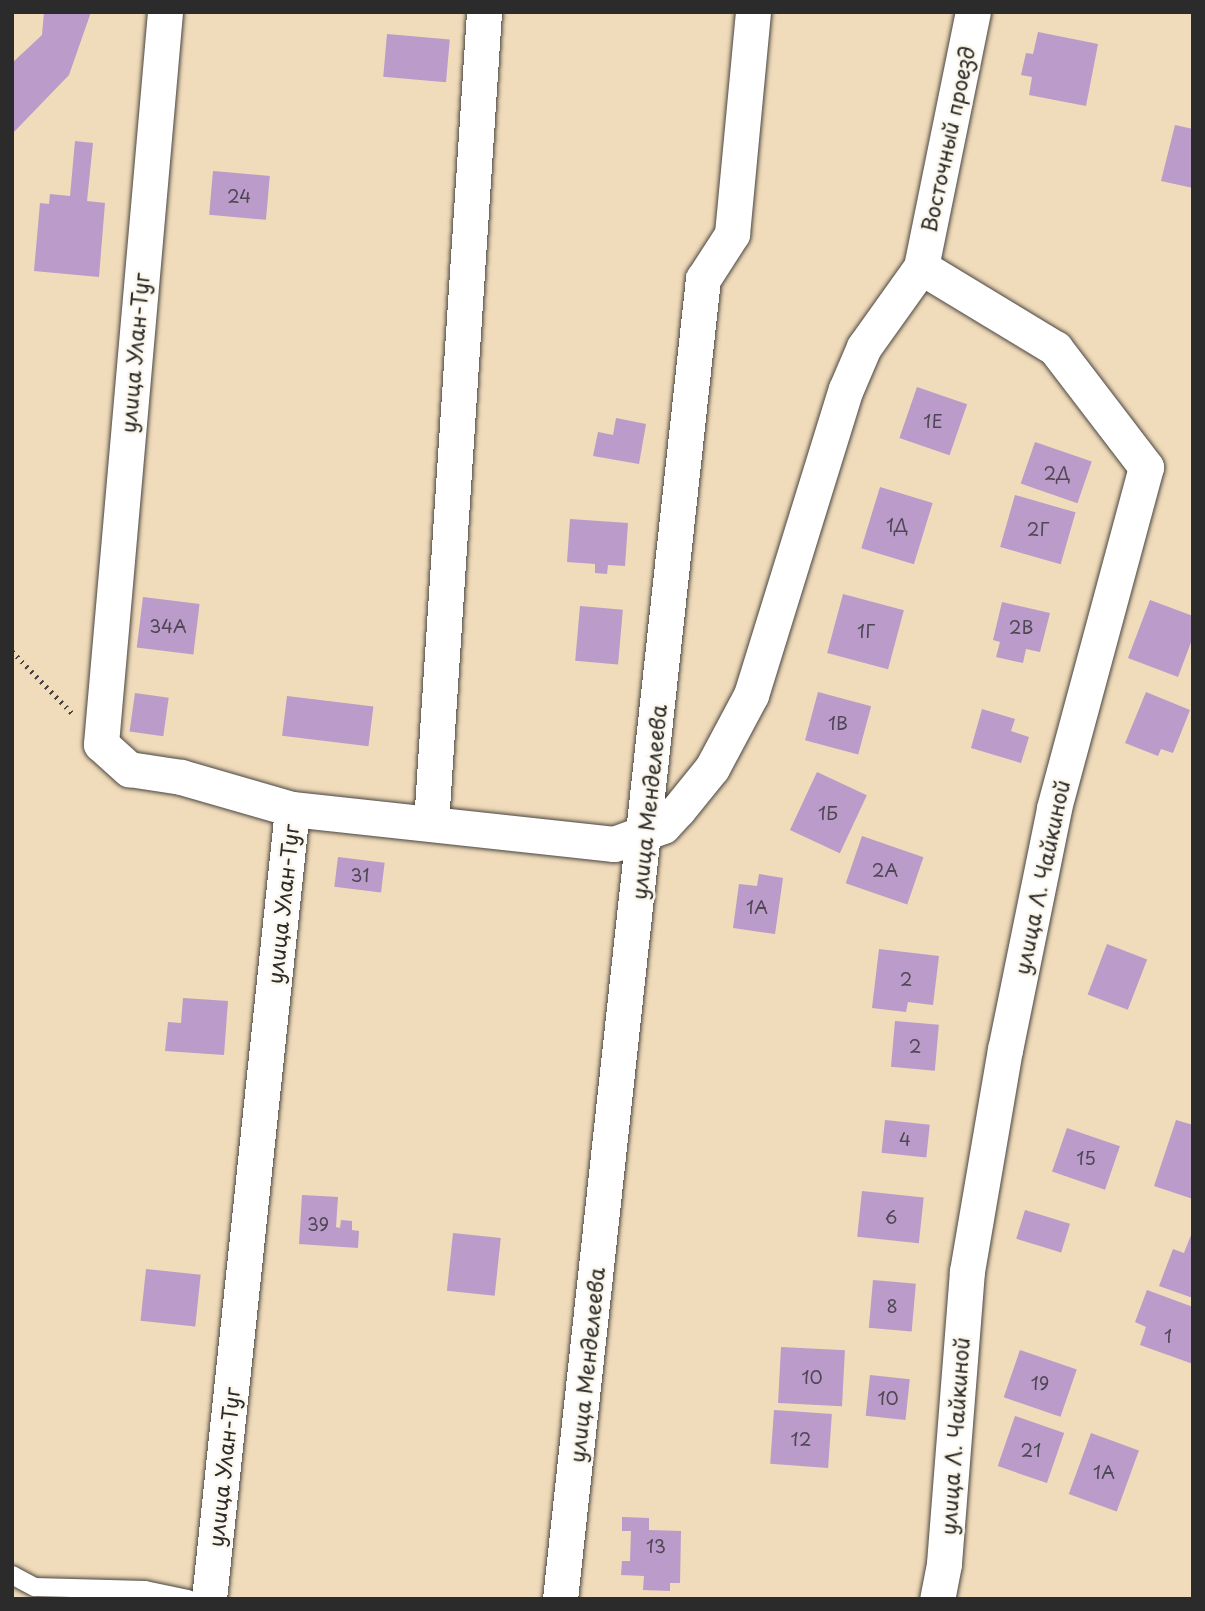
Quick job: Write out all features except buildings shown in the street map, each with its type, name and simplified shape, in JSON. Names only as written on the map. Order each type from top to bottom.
[{"type":"street","name":"улица Улан-Туг","points":[[165,12],[101,744],[129,769],[181,777],[292,809],[209,1599]]},
{"type":"street","points":[[431,823],[484,12]]},
{"type":"street","name":"улица Менделеева","points":[[560,1599],[703,279],[732,234],[753,12]]},
{"type":"street","name":"Восточный проезд","points":[[920,267],[973,12]]},
{"type":"street","points":[[292,809],[614,844],[645,830],[663,826],[712,768],[751,695],[846,389],[864,346],[920,267]]},
{"type":"street","name":"улица Л. Чайкиной","points":[[920,267],[1055,348],[1146,467],[1054,809],[1005,1049],[967,1271],[944,1564],[937,1599]]},
{"type":"lane","points":[[12,1575],[32,1593],[146,1595],[188,1599]]},
{"type":"path","points":[[12,650],[101,744]]}]
